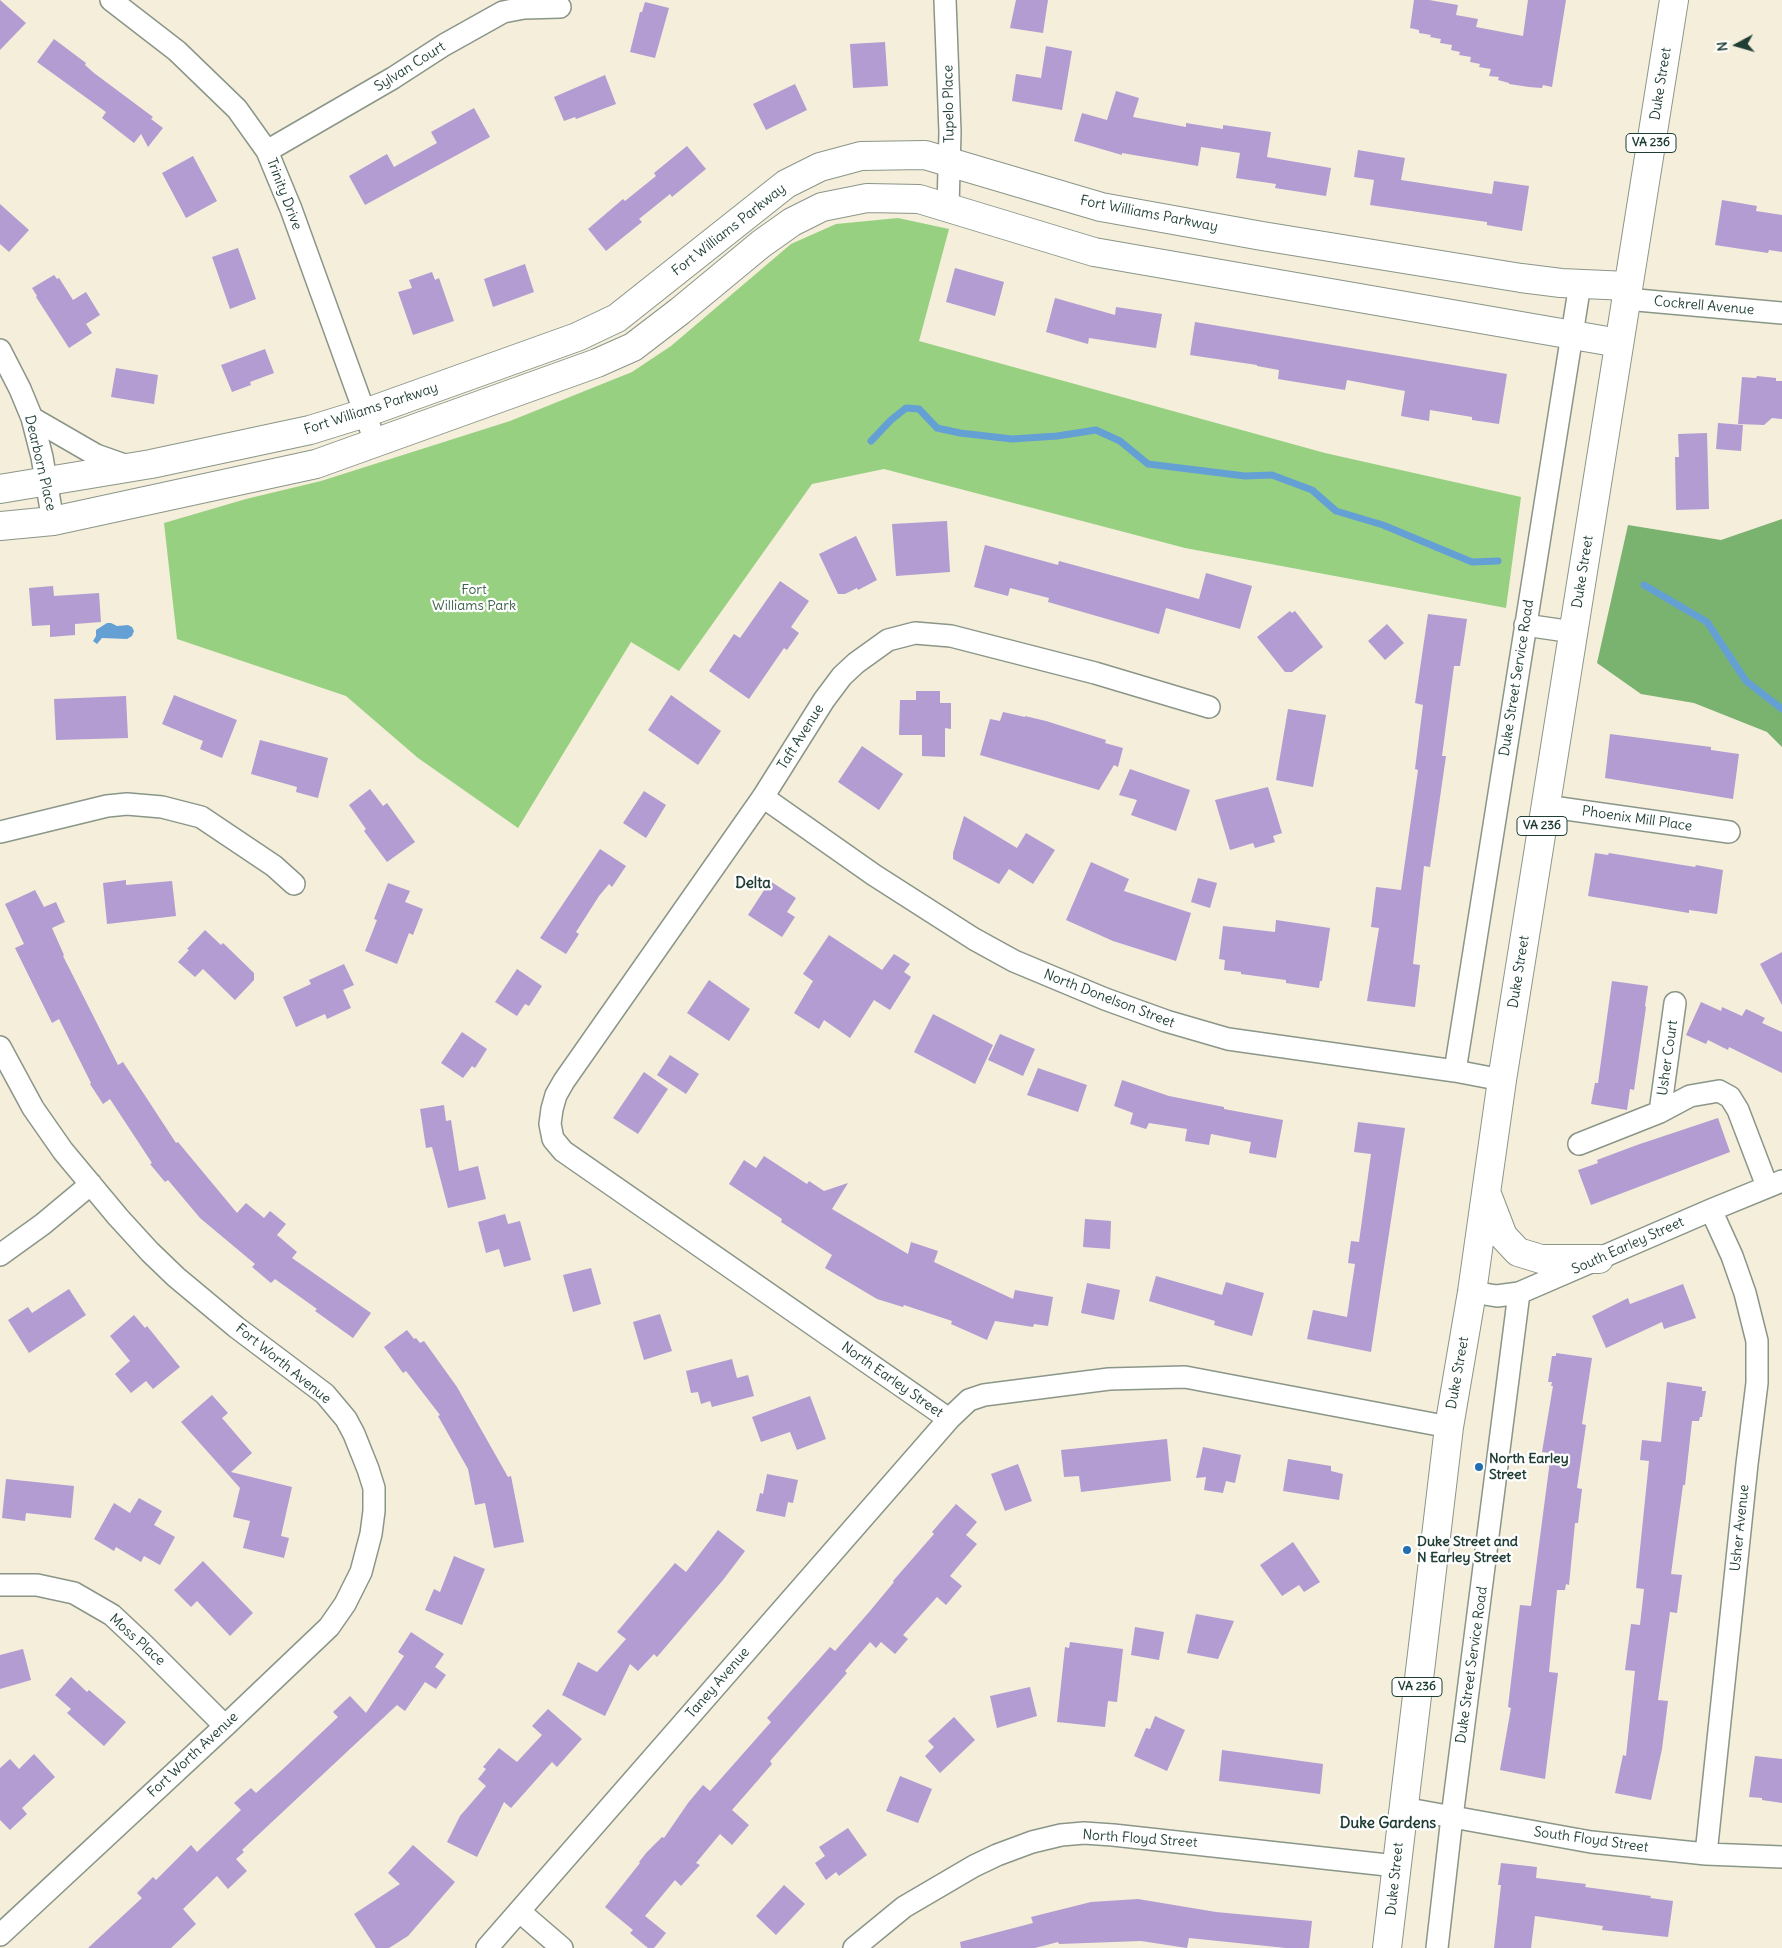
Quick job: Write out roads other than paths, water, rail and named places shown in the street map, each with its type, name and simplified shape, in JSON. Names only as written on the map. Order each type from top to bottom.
[{"type":"street","name":"Trinity Drive","points":[[111,0],[177,51],[231,102],[267,151],[291,209],[376,444]]},
{"type":"street","name":"Tupelo Place","points":[[945,0],[950,132],[948,208]]},
{"type":"street","name":"Duke Street","points":[[1387,1948],[1449,1427],[1472,1292],[1502,1080],[1545,806],[1674,0]]},
{"type":"street","name":"Sylvan Court","points":[[267,151],[393,78],[444,45],[503,12],[524,8],[560,7]]},
{"type":"street","name":"Fort Williams Parkway","points":[[0,489],[131,467],[310,430],[365,413],[577,337],[617,318],[786,184],[820,167],[861,156],[925,155],[1101,207],[1272,237],[1512,276],[1580,284],[1627,293]]},
{"type":"street","points":[[0,526],[53,522],[316,464],[598,363],[633,347],[680,312],[761,244],[792,222],[822,207],[867,198],[919,199],[1094,252],[1620,343]]},
{"type":"street","name":"Duke Street Service Road","points":[[1455,1071],[1580,284]]},
{"type":"street","name":"Cockrell Avenue","points":[[1627,293],[1782,313]]},
{"type":"street","name":"Dearborn Place","points":[[0,350],[32,418],[38,438],[53,522]]},
{"type":"street","points":[[32,418],[96,455],[131,467]]},
{"type":"street","points":[[1525,625],[1573,632]]},
{"type":"street","name":"Taft Avenue","points":[[550,1124],[552,1109],[564,1081],[763,797],[824,700],[842,676],[866,654],[888,640],[915,633],[951,636],[1008,649],[1209,707]]},
{"type":"street","name":"North Donelson Street","points":[[763,797],[874,875],[974,939],[1044,975],[1104,999],[1166,1021],[1228,1039],[1455,1071],[1502,1080]]},
{"type":"street","points":[[0,832],[107,806],[127,804],[162,807],[201,818],[274,866],[294,884]]},
{"type":"street","name":"Phoenix Mill Place","points":[[1545,806],[1729,832]]},
{"type":"street","name":"Usher Court","points":[[1660,1112],[1675,1003]]},
{"type":"street","name":"Fort Worth Avenue","points":[[0,1047],[33,1108],[64,1151],[124,1224],[176,1277],[259,1345],[290,1366],[325,1394],[346,1419],[354,1434],[363,1453],[374,1488],[374,1510],[361,1572],[345,1604],[329,1627],[0,1935]]},
{"type":"street","name":"Usher Court","points":[[1578,1144],[1660,1112],[1690,1096],[1719,1091],[1730,1097],[1738,1110],[1774,1184]]},
{"type":"street","name":"North Earley Street","points":[[550,1124],[553,1138],[563,1151],[576,1162],[949,1419],[969,1400],[984,1395],[1108,1379],[1185,1377],[1449,1427]]},
{"type":"street","points":[[0,1255],[43,1224],[91,1184]]},
{"type":"street","name":"South Earley Street","points":[[1472,1292],[1497,1296],[1519,1293],[1774,1184]]},
{"type":"street","points":[[1486,1192],[1503,1236],[1518,1252],[1541,1258],[1599,1258]]},
{"type":"street","name":"Usher Avenue","points":[[1706,1854],[1757,1383],[1757,1341],[1745,1293],[1732,1256],[1710,1210]]},
{"type":"street","name":"Duke Street Service Road","points":[[1437,1948],[1452,1817],[1518,1314],[1519,1293]]},
{"type":"street","name":"Taney Avenue","points":[[487,1948],[949,1419]]},
{"type":"street","name":"Moss Place","points":[[0,1585],[37,1585],[56,1589],[74,1594],[99,1608],[126,1628],[225,1726]]},
{"type":"street","name":"South Floyd Street","points":[[1403,1808],[1591,1842],[1706,1854],[1782,1857]]},
{"type":"street","name":"North Floyd Street","points":[[854,1948],[904,1907],[974,1866],[1032,1842],[1061,1835],[1084,1833],[1113,1835],[1396,1866]]},
{"type":"street","points":[[519,1911],[562,1948]]},
{"type":"water","points":[[107,623],[132,627],[134,631],[132,636],[127,639],[102,638],[97,644],[93,641],[96,636],[96,630]]},
{"type":"waterway","points":[[871,441],[891,420],[906,408],[919,409],[937,428],[960,433],[1012,439],[1057,436],[1096,430],[1120,441],[1148,464],[1245,476],[1272,475],[1312,490],[1336,511],[1383,525],[1472,562],[1498,561]]},
{"type":"waterway","points":[[1644,585],[1707,622],[1746,681],[1782,709]]},
{"type":"place","name":"North Earley Street","points":[[1479,1467]]},
{"type":"place","name":"Duke Street and N Earley Street","points":[[1407,1550]]},
{"type":"district","name":"Delta","points":[[753,884]]},
{"type":"district","name":"Duke Gardens","points":[[1388,1824]]},
{"type":"park label","name":"Fort Williams Park","points":[[474,598]]}]
